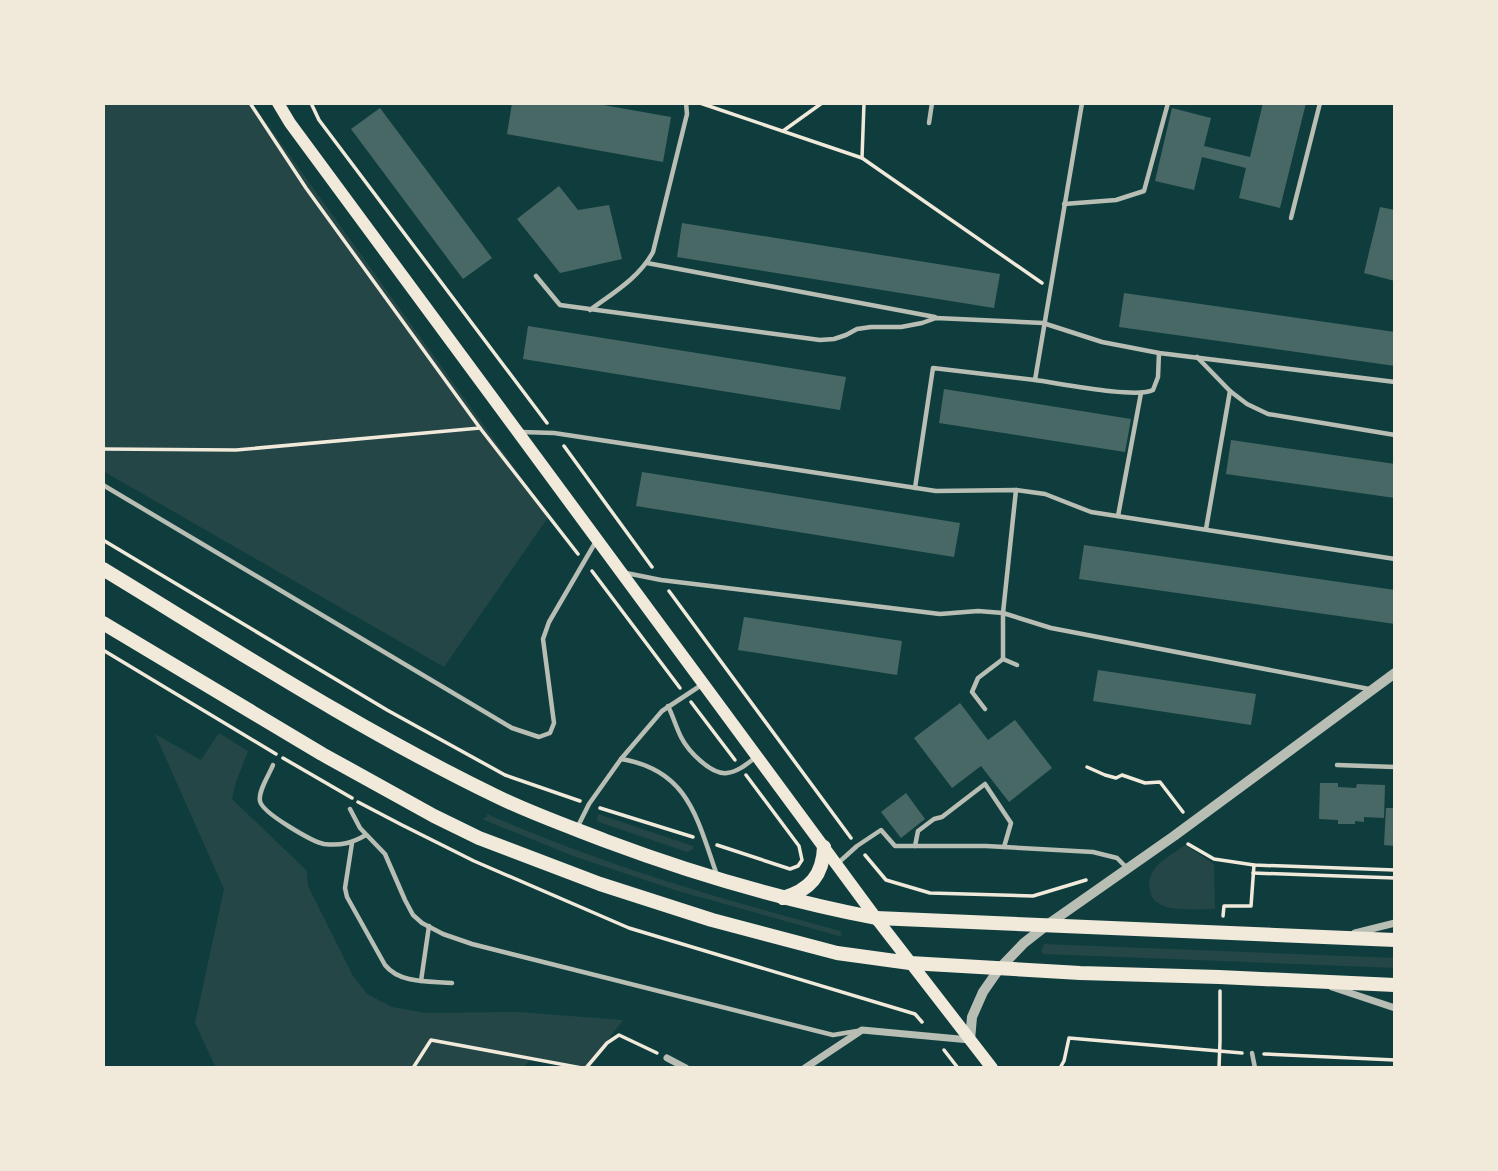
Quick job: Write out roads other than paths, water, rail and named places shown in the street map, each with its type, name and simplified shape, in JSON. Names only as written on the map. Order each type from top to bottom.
[{"type":"highway","points":[[103,569],[355,720],[500,799],[666,863],[783,898],[876,918],[1395,940]]},
{"type":"highway","points":[[103,623],[322,754],[479,838],[600,884],[712,920],[837,953],[910,963],[1080,973],[1268,978],[1395,985]]},
{"type":"highway","points":[[783,898],[795,895],[814,880],[820,870],[824,847]]},
{"type":"main road","points":[[282,105],[836,865],[992,1068]]},
{"type":"street","points":[[805,1068],[862,1030],[970,1040],[972,1017],[983,992],[999,969],[1024,943],[1395,673]]},
{"type":"street","points":[[1339,937],[1395,923]]},
{"type":"street","points":[[1314,982],[1395,1007]]},
{"type":"street","points":[[667,1058],[685,1068]]},
{"type":"lane","points":[[590,310],[634,277],[653,252],[687,114],[686,103]]},
{"type":"lane","points":[[929,123],[932,103]]},
{"type":"lane","points":[[1035,380],[1082,103]]},
{"type":"lane","points":[[1064,204],[1116,200],[1144,191],[1168,103]]},
{"type":"lane","points":[[1291,218],[1320,103]]},
{"type":"lane","points":[[647,263],[936,318],[1043,323],[1102,342],[1159,352],[1395,382]]},
{"type":"lane","points":[[536,276],[560,305],[820,340],[834,339],[857,329],[901,327],[936,318]]},
{"type":"lane","points":[[915,488],[933,368],[1141,393],[1153,390],[1156,385],[1159,352]]},
{"type":"lane","points":[[1196,356],[1230,391],[1247,404],[1268,414],[1395,435]]},
{"type":"lane","points":[[1206,529],[1230,391]]},
{"type":"lane","points":[[1118,516],[1141,393]]},
{"type":"lane","points":[[518,432],[554,433],[936,491],[1016,490],[1045,494],[1091,512],[1395,559]]},
{"type":"lane","points":[[103,485],[512,728],[539,737],[550,733],[554,723],[543,639],[549,622],[598,539]]},
{"type":"lane","points":[[1003,659],[1003,613],[1016,490]]},
{"type":"lane","points":[[622,572],[662,580],[940,614],[978,611],[1003,613],[1051,628],[1372,690]]},
{"type":"lane","points":[[1003,659],[1017,665]]},
{"type":"lane","points":[[985,709],[972,692],[978,678],[1003,659]]},
{"type":"lane","points":[[576,830],[589,804],[621,759],[662,711],[704,683]]},
{"type":"lane","points":[[668,706],[685,744],[712,770],[724,774],[734,772],[758,756]]},
{"type":"lane","points":[[621,759],[640,762],[658,770],[673,782],[688,800],[719,879]]},
{"type":"lane","points":[[273,765],[259,800],[262,807],[322,844],[352,843],[366,835]]},
{"type":"lane","points":[[1337,765],[1395,767]]},
{"type":"lane","points":[[915,846],[918,831],[934,819],[942,817],[985,784],[1011,823],[1004,847]]},
{"type":"lane","points":[[350,809],[366,835],[385,854],[413,915],[443,934],[472,944],[833,1035],[862,1030]]},
{"type":"lane","points":[[836,865],[857,846],[881,830],[895,846],[1004,847],[1093,852],[1117,858],[1128,869]]},
{"type":"lane","points":[[352,843],[345,888],[347,897],[390,971],[407,979],[452,983]]},
{"type":"lane","points":[[421,981],[429,926]]},
{"type":"lane","points":[[1252,1053],[1255,1068]]}]
